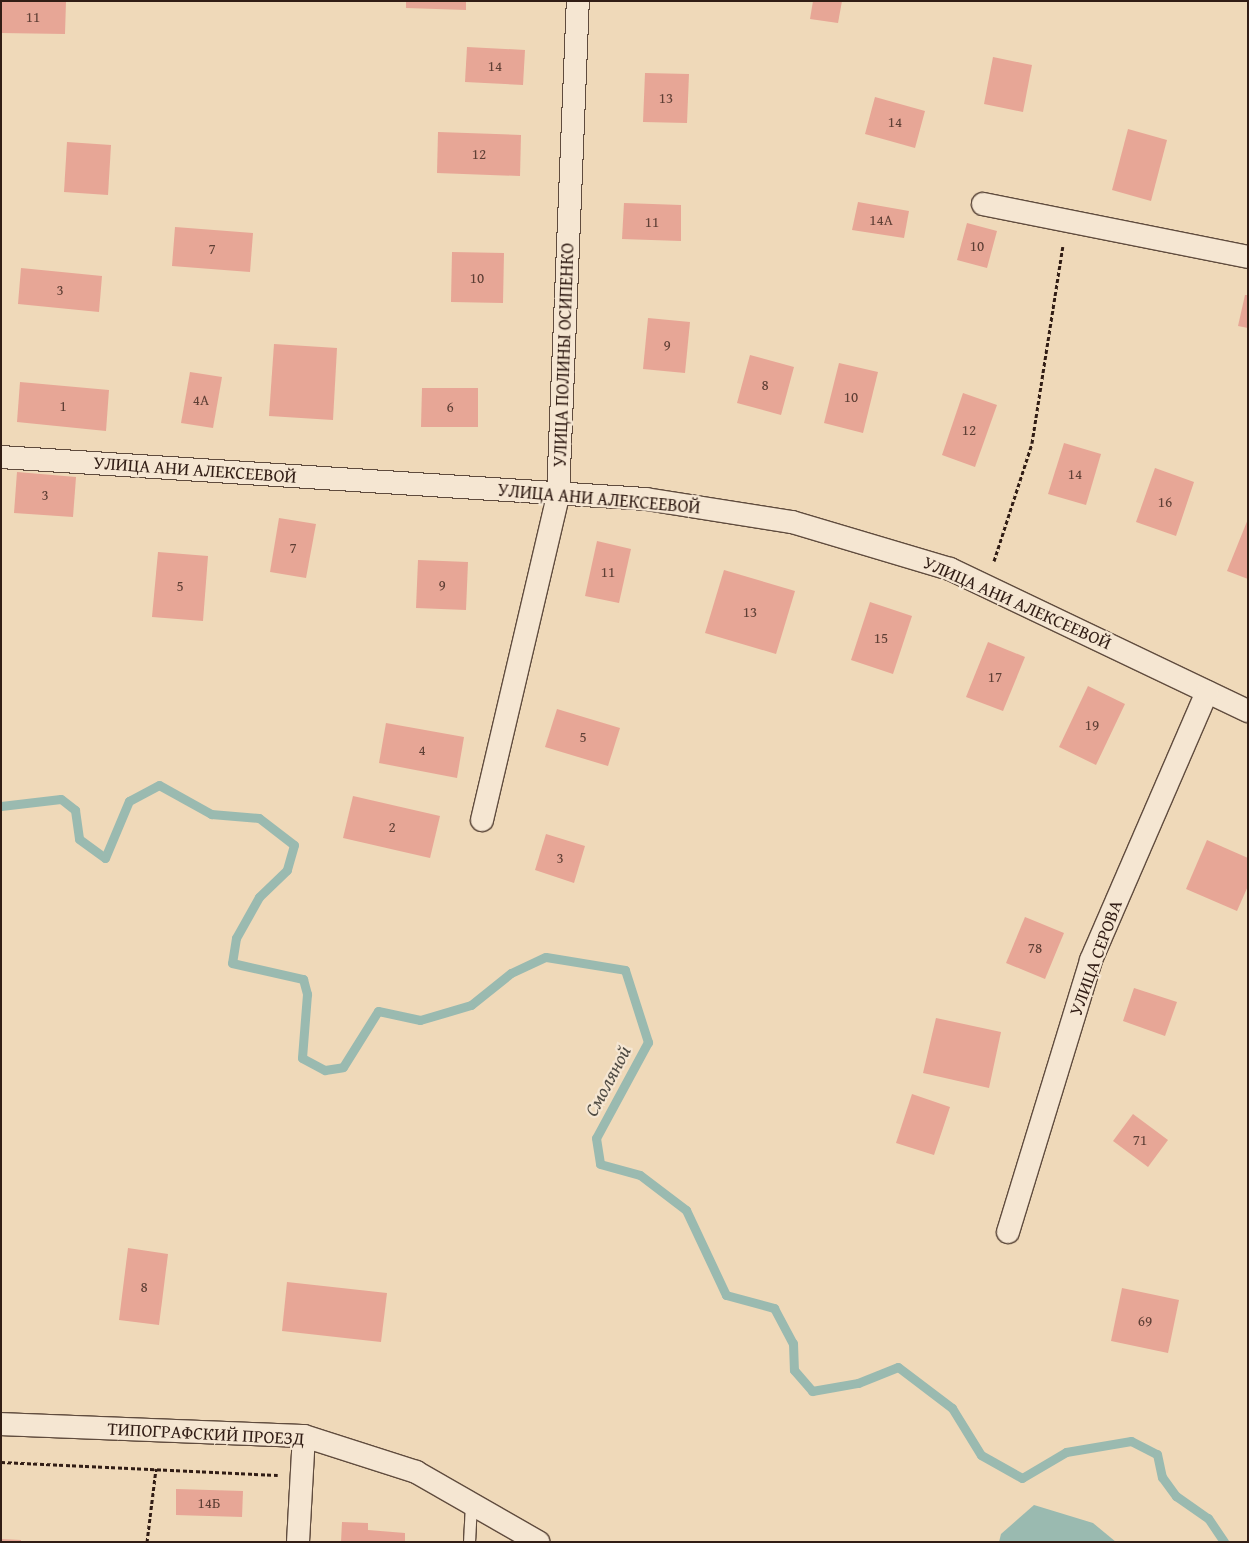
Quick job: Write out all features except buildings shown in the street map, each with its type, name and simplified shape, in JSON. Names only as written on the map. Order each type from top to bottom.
[{"type":"street","name":"УЛИЦА ПОЛИНЫ ОСИПЕНКО","points":[[482,820],[558,495],[578,1]]},
{"type":"street","points":[[983,204],[1248,257]]},
{"type":"street","name":"УЛИЦА АНИ АЛЕКСЕЕВОЙ","points":[[1,457],[558,495],[646,499],[792,522],[857,538],[985,585],[1248,711]]},
{"type":"street","name":"УЛИЦА СЕРОВА","points":[[1008,1232],[1091,960],[1207,692]]},
{"type":"street","name":"ТИПОГРАФСКИЙ ПРОЕЗД","points":[[1,1424],[304,1436],[416,1472],[538,1542]]},
{"type":"street","points":[[298,1542],[304,1436]]},
{"type":"lane","points":[[469,1542],[471,1503]]},
{"type":"path","points":[[985,585],[1032,443],[1067,221]]},
{"type":"path","points":[[1,1462],[289,1476]]},
{"type":"path","points":[[147,1542],[156,1469]]},
{"type":"water","points":[[1034,1505],[1093,1523],[1116,1542],[999,1542],[1001,1534]]},
{"type":"waterway","name":"Смоляной","points":[[1,806],[61,799],[75,810],[79,839],[105,858],[129,801],[159,785],[211,814],[259,818],[294,845],[287,870],[259,897],[236,938],[232,963],[303,979],[307,994],[302,1058],[325,1070],[343,1067],[378,1011],[420,1020],[471,1005],[511,973],[546,957],[625,970],[648,1042],[596,1138],[600,1164],[640,1175],[686,1210],[726,1295],[774,1308],[793,1343],[794,1370],[812,1391],[858,1383],[898,1367],[952,1408],[981,1455],[1022,1478],[1066,1452],[1131,1441],[1157,1454],[1162,1477],[1176,1496],[1208,1518],[1224,1542]]}]
